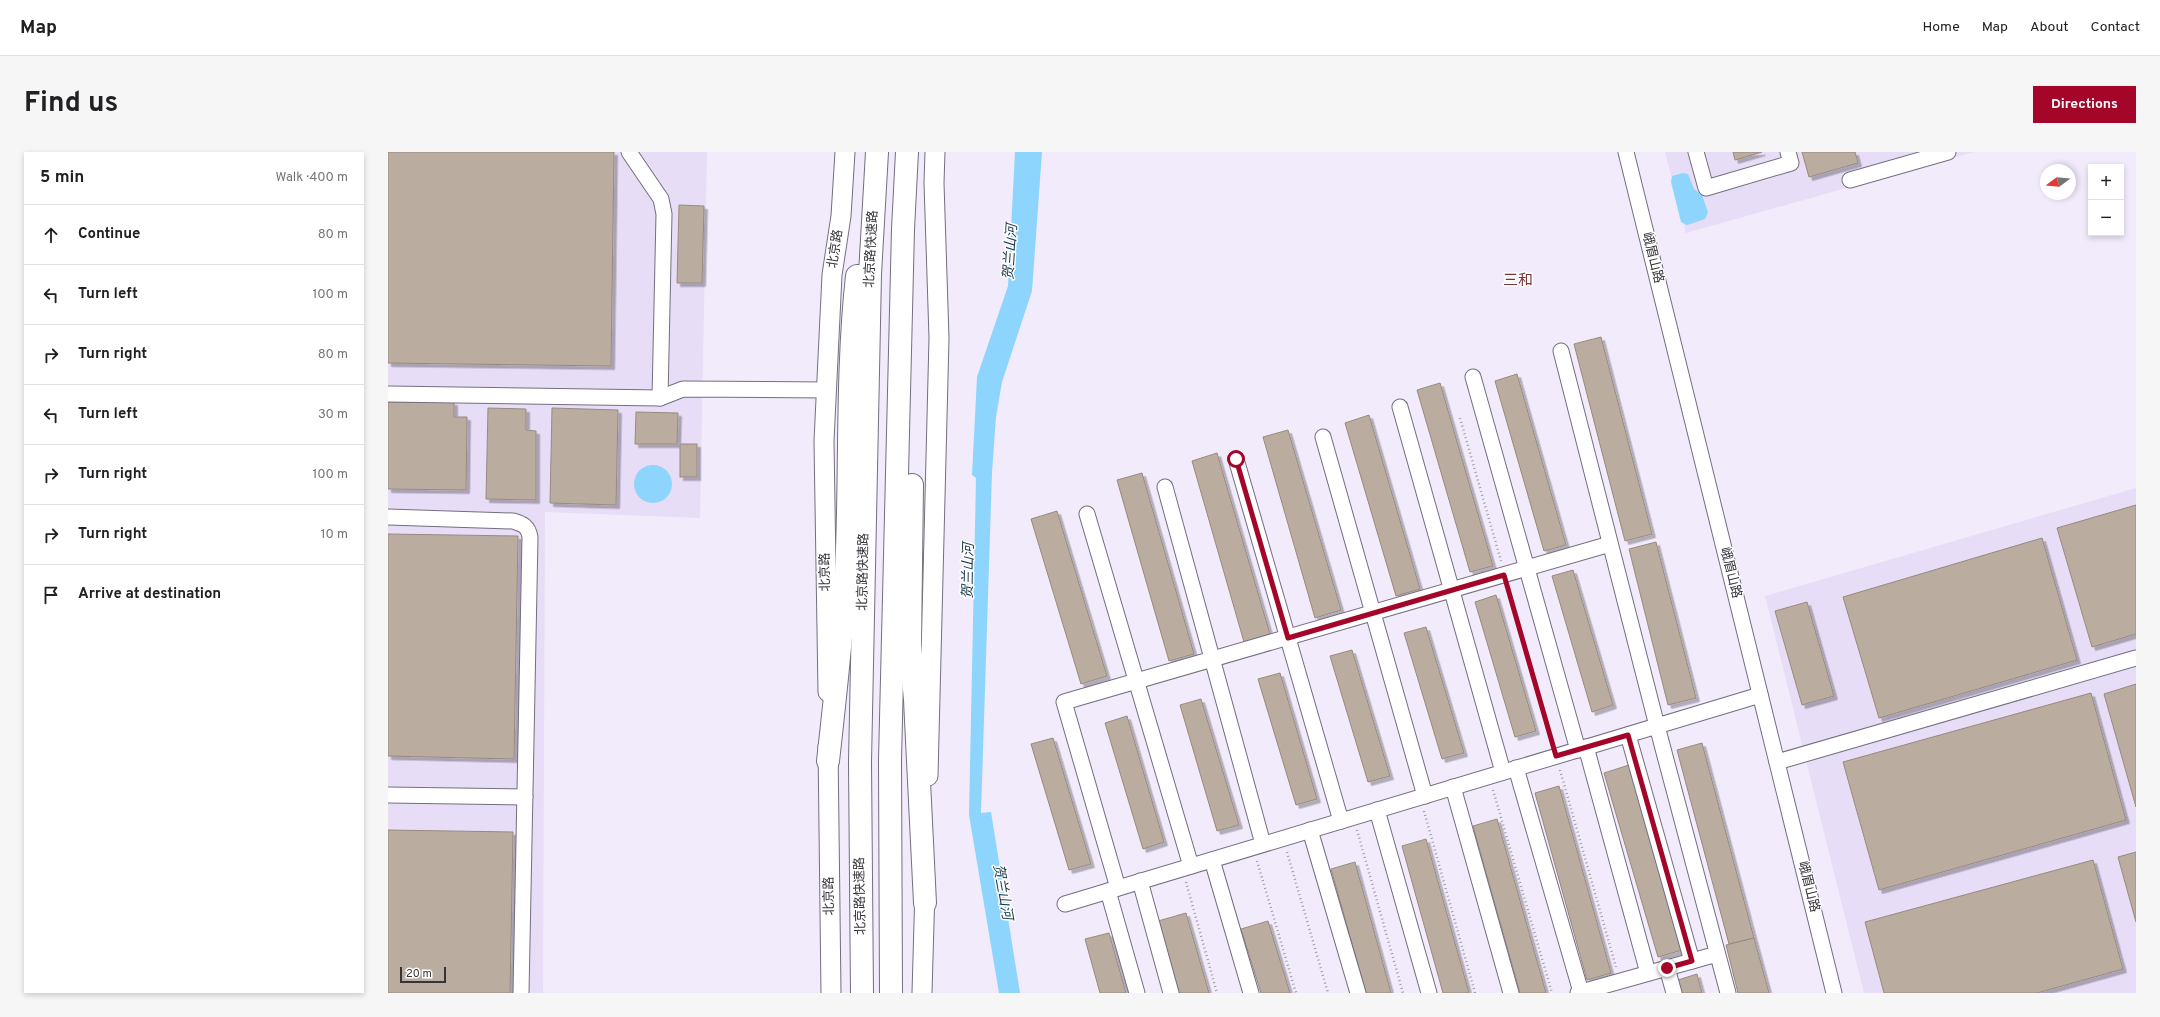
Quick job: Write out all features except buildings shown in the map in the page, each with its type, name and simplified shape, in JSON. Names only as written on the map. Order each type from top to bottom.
[{"type":"highway","points":[[828,761],[838,672],[846,574],[851,334],[857,271],[877,152]]},
{"type":"highway","name":"北京路快速路","points":[[862,993],[860,754],[870,274],[877,152]]},
{"type":"highway","points":[[891,993],[890,760],[903,229],[907,152]]},
{"type":"highway","points":[[903,229],[913,355],[910,645],[915,700],[925,903]]},
{"type":"main road","name":"北京路","points":[[831,993],[824,441],[832,275],[841,216],[844,152]]},
{"type":"main road","points":[[922,993],[938,345],[934,183],[935,152]]},
{"type":"street","points":[[629,152],[660,199],[664,214],[660,398]]},
{"type":"street","name":"峨眉山路","points":[[1626,152],[1834,993]]},
{"type":"street","points":[[1696,152],[1706,188],[1791,163],[1788,152]]},
{"type":"street","points":[[1850,180],[1948,152]]},
{"type":"street","points":[[1561,351],[1657,726],[1728,993]]},
{"type":"street","points":[[1473,377],[1527,569],[1648,973]]},
{"type":"street","points":[[388,394],[660,398],[682,389],[826,390]]},
{"type":"street","points":[[1400,407],[1452,590],[1510,770],[1579,993],[1619,985],[1648,973],[1717,954]]},
{"type":"street","points":[[1322,437],[1422,797]]},
{"type":"street","points":[[1236,459],[1288,638],[1348,819]]},
{"type":"street","points":[[1165,486],[1212,659],[1258,846]]},
{"type":"street","points":[[1087,514],[1136,681],[1186,867]]},
{"type":"street","points":[[388,517],[512,521],[522,523],[528,528],[530,536],[521,993]]},
{"type":"street","points":[[1137,993],[1113,889],[1064,702],[1610,544]]},
{"type":"street","points":[[1777,762],[2136,658]]},
{"type":"street","points":[[1065,904],[1760,695]]},
{"type":"street","points":[[1628,735],[1692,961]]},
{"type":"street","points":[[1453,787],[1511,993]]},
{"type":"street","points":[[388,795],[525,797]]},
{"type":"street","points":[[1377,810],[1429,993]]},
{"type":"street","points":[[1310,830],[1358,993]]},
{"type":"street","points":[[1212,860],[1251,993]]},
{"type":"street","points":[[1140,881],[1171,993]]},
{"type":"street","points":[[1667,968],[1674,993]]},
{"type":"path","points":[[1460,418],[1619,985]]},
{"type":"path","points":[[1489,777],[1552,993]]},
{"type":"path","points":[[1422,797],[1475,993]]},
{"type":"path","points":[[1348,819],[1404,993]]},
{"type":"path","points":[[1283,838],[1328,993]]},
{"type":"path","points":[[1258,846],[1296,993]]},
{"type":"path","points":[[1186,867],[1217,993]]},
{"type":"shaded area","points":[[388,152],[707,152],[700,518],[545,512],[543,993],[388,993]]},
{"type":"shaded area","points":[[1665,152],[1974,152],[1686,233]]},
{"type":"shaded area","points":[[2136,488],[2136,993],[1864,993],[1765,596]]},
{"type":"water","name":"贺兰山河","points":[[1015,152],[1042,152],[1032,291],[1002,382],[996,417],[992,472],[981,813],[991,812],[1020,993],[999,993],[969,815],[976,478],[972,475],[977,377],[1008,286]]},
{"type":"water","points":[[1683,173],[1688,174],[1694,189],[1702,195],[1708,212],[1705,219],[1687,225],[1681,222],[1671,182],[1672,176]]},
{"type":"water","points":[[649,465],[657,465],[667,470],[671,477],[671,491],[667,498],[657,503],[649,503],[639,498],[637,495],[634,488],[634,480],[639,470],[642,468]]},
{"type":"district","name":"三和","points":[[1518,281]]},
{"type":"route","points":[[1236,459],[1288,638],[1504,575],[1556,756],[1628,735],[1692,961],[1667,968]]}]
